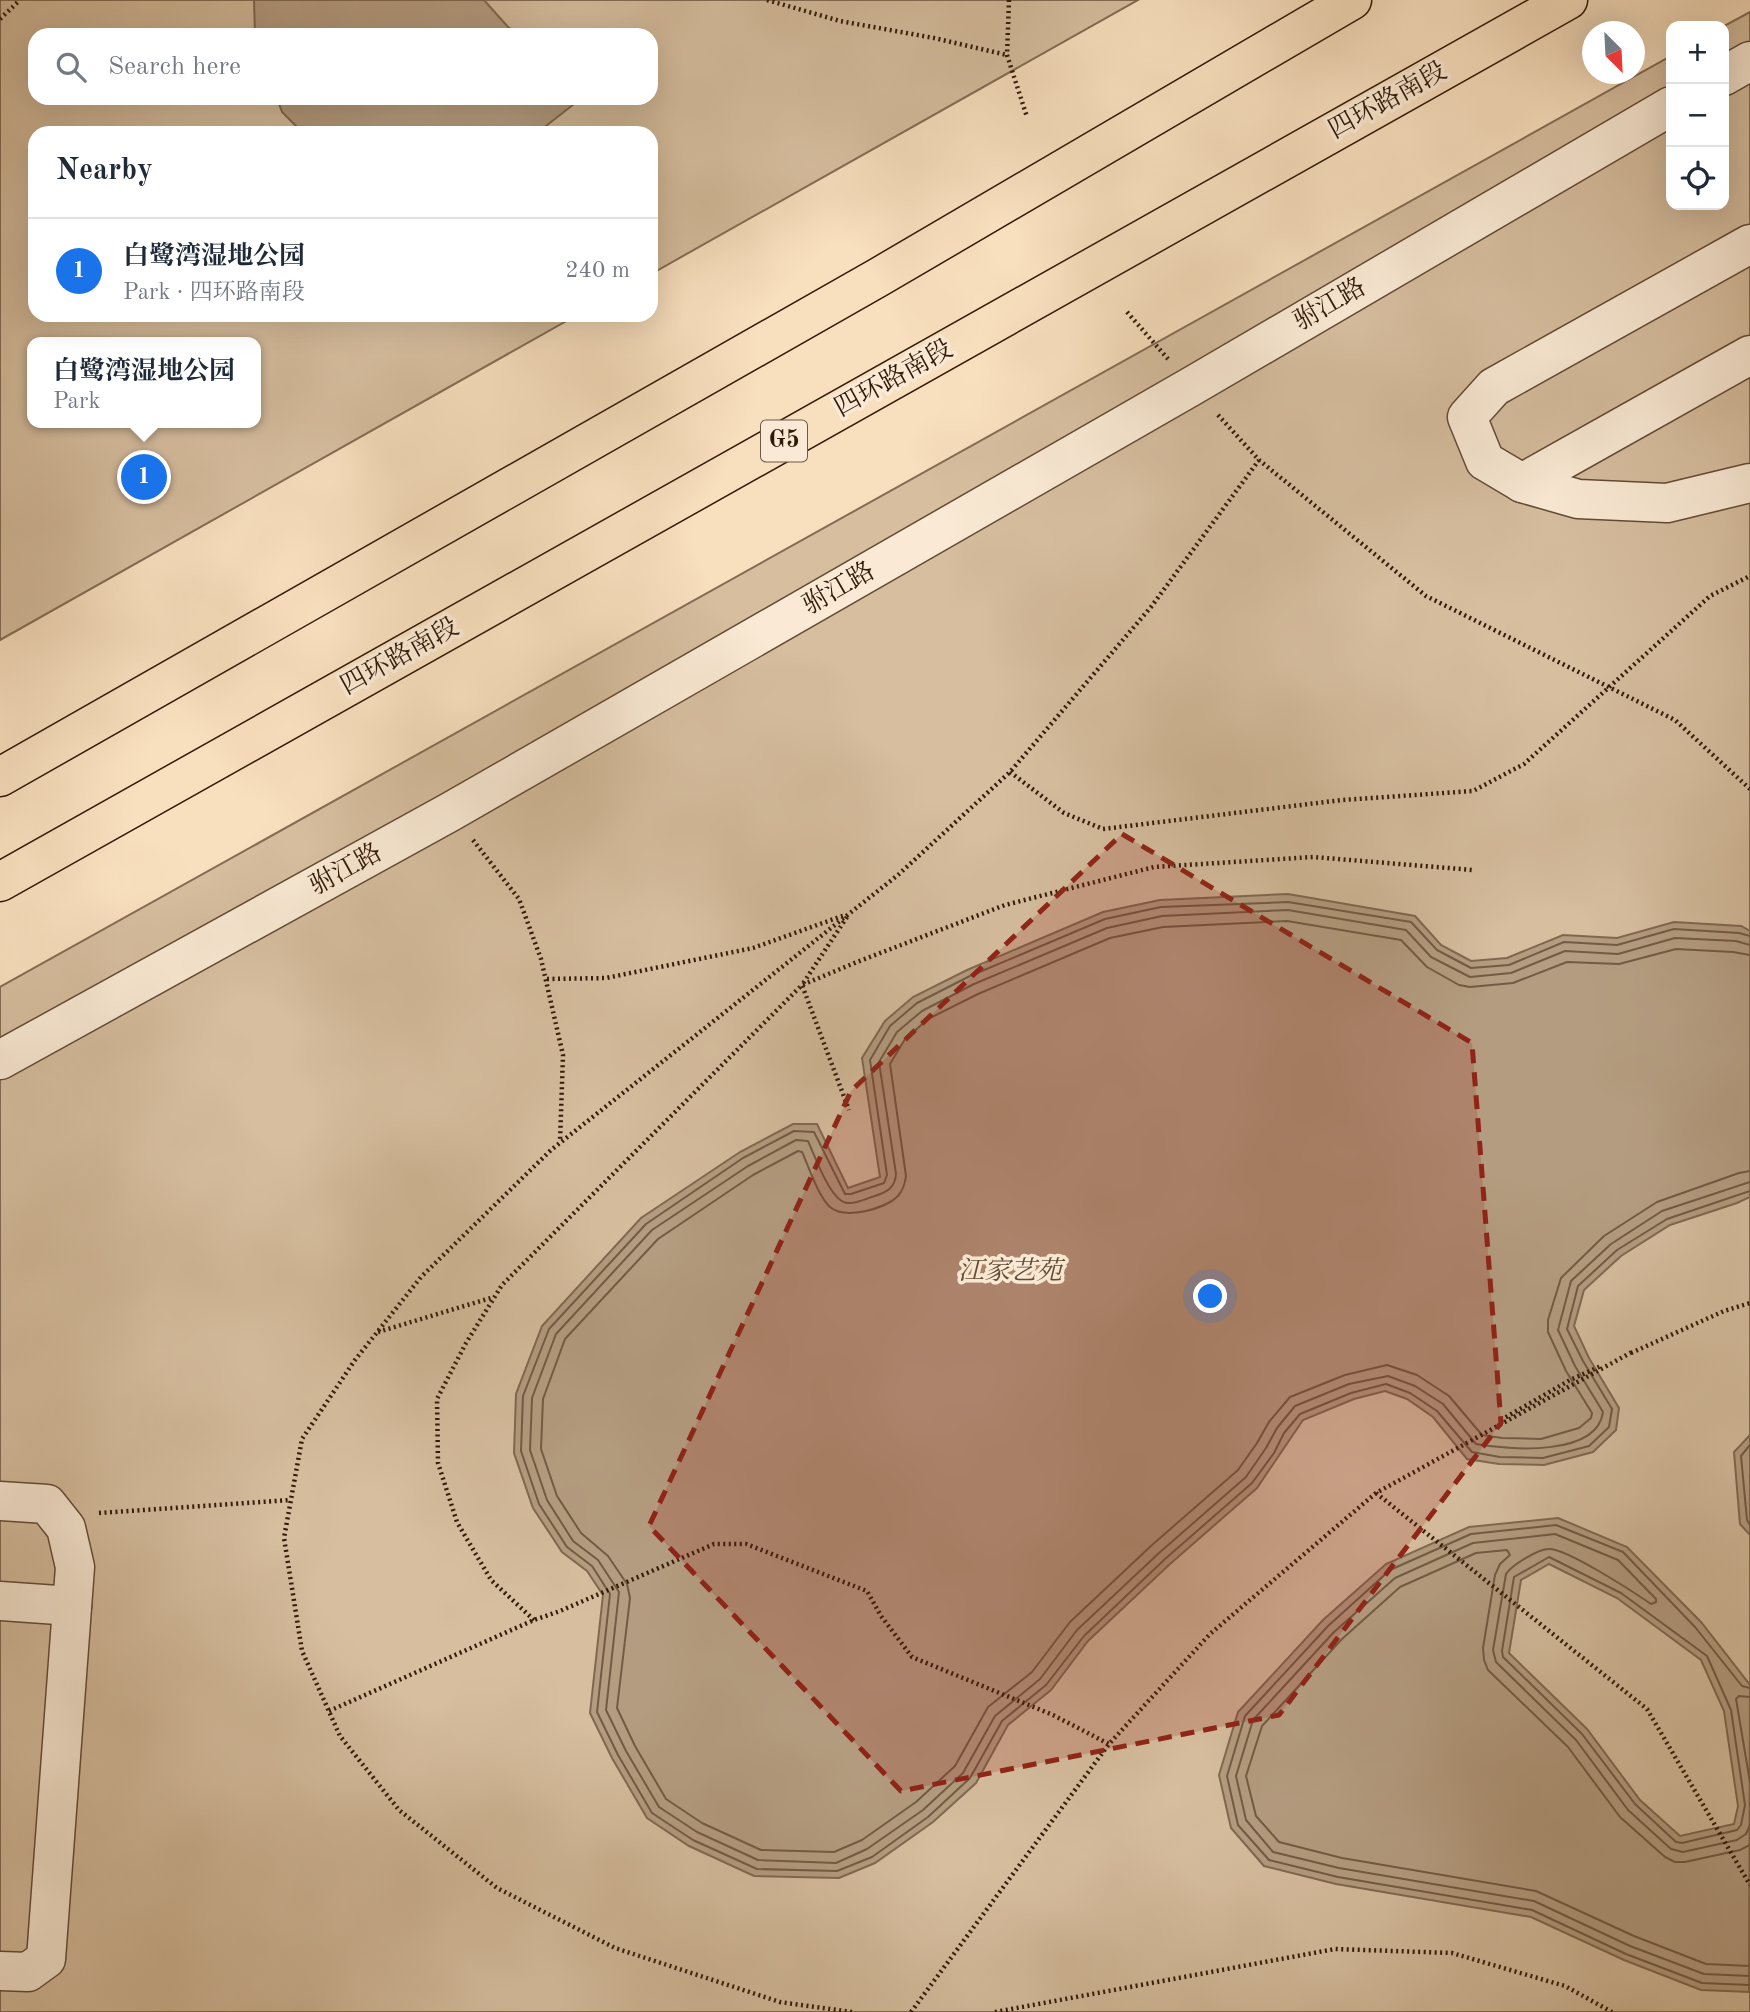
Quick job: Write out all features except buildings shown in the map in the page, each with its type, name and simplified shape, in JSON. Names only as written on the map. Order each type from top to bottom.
[{"type":"highway","points":[[0,777],[879,277],[1352,0]]},
{"type":"highway","name":"四环路南段","points":[[0,882],[1568,0]]},
{"type":"street","points":[[1729,73],[1750,61]]},
{"type":"street","name":"驸江路","points":[[0,1060],[450,812],[1192,386],[1666,109]]},
{"type":"street","points":[[1750,244],[1494,387],[1467,417],[1485,461],[1522,483],[1578,499],[1667,503],[1750,483]]},
{"type":"street","points":[[1522,483],[1750,355]]},
{"type":"street","points":[[0,1501],[47,1504],[66,1528],[75,1567],[46,1959],[27,1972],[0,1971]]},
{"type":"street","points":[[0,1601],[72,1606]]},
{"type":"path","points":[[0,19],[20,0]]},
{"type":"path","points":[[767,0],[840,21],[1007,55]]},
{"type":"path","points":[[1009,0],[1007,55],[1027,117]]},
{"type":"path","points":[[1127,312],[1259,460],[1426,596],[1675,720],[1750,789]]},
{"type":"path","points":[[852,2012],[780,2003],[615,1948],[497,1888],[400,1810],[340,1736],[302,1651],[284,1538],[302,1439],[355,1360],[421,1277],[560,1142],[898,875],[1010,772],[1151,607],[1259,460]]},
{"type":"path","points":[[1010,772],[1064,813],[1103,829],[1342,800],[1474,791],[1524,764],[1710,596],[1750,576]]},
{"type":"path","points":[[450,812],[519,899],[541,959],[563,1055],[560,1142]]},
{"type":"path","points":[[802,985],[1005,905],[1154,867],[1313,857],[1473,870]]},
{"type":"path","points":[[547,979],[606,978],[754,948],[849,913]]},
{"type":"path","points":[[534,1620],[491,1580],[457,1522],[438,1463],[437,1399],[466,1343],[502,1285],[802,985],[849,913]]},
{"type":"path","points":[[802,985],[849,1110]]},
{"type":"path","points":[[376,1333],[495,1297]]},
{"type":"path","points":[[911,2012],[1109,1744],[1210,1634],[1376,1493],[1570,1380],[1724,1311],[1750,1303]]},
{"type":"path","points":[[1376,1493],[1647,1709],[1750,1885]]},
{"type":"path","points":[[57,1517],[291,1500]]},
{"type":"path","points":[[329,1711],[714,1544],[746,1544],[867,1591],[881,1616],[912,1657],[1053,1715],[1109,1744]]},
{"type":"path","points":[[995,2012],[1335,1948],[1452,1952],[1565,1986],[1612,2012]]},
{"type":"highlighted area","points":[[1122,834],[1472,1043],[1501,1423],[1279,1715],[901,1791],[649,1526],[851,1091]]},
{"type":"green space","points":[[0,0],[1138,0],[658,270],[658,126],[28,126],[28,322],[565,322],[0,640]]},
{"type":"green space","name":"江家艺苑","points":[[1750,12],[1750,2012],[0,2012],[0,987],[1621,84],[1645,84],[1645,70],[1666,59],[1666,210],[1729,210],[1729,23]]},
{"type":"water","points":[[254,0],[484,0],[510,28],[255,28]]},
{"type":"water","points":[[280,105],[573,105],[546,126],[296,126],[282,112]]},
{"type":"water","points":[[1288,894],[1415,916],[1441,945],[1471,961],[1507,958],[1563,935],[1617,938],[1674,922],[1741,926],[1750,931],[1750,1197],[1670,1225],[1621,1256],[1584,1290],[1574,1326],[1589,1358],[1619,1408],[1616,1430],[1593,1452],[1544,1465],[1499,1464],[1467,1459],[1433,1417],[1407,1399],[1385,1391],[1354,1399],[1303,1420],[1257,1488],[1088,1641],[1051,1690],[1008,1725],[976,1783],[933,1822],[875,1863],[839,1878],[754,1876],[689,1846],[647,1818],[612,1758],[590,1713],[603,1595],[587,1571],[562,1552],[533,1508],[514,1453],[516,1394],[542,1326],[641,1218],[740,1152],[793,1124],[817,1124],[848,1188],[880,1177],[862,1058],[885,1021],[913,997],[967,970],[1103,912],[1160,900]]},
{"type":"water","points":[[1750,1435],[1750,1535],[1740,1524],[1734,1452]]},
{"type":"water","points":[[1558,1518],[1627,1547],[1701,1622],[1750,1685],[1749,1992],[1701,1990],[1624,1960],[1531,1917],[1336,1884],[1264,1866],[1231,1828],[1219,1775],[1238,1712],[1323,1620],[1386,1564],[1469,1527]],"holes":[[[1549,1564],[1617,1598],[1701,1660],[1724,1711],[1738,1806],[1734,1824],[1680,1836],[1640,1800],[1587,1729],[1509,1653],[1521,1580]]]},
{"type":"place","name":"白鹭湾湿地公园","points":[[144,477]]}]
